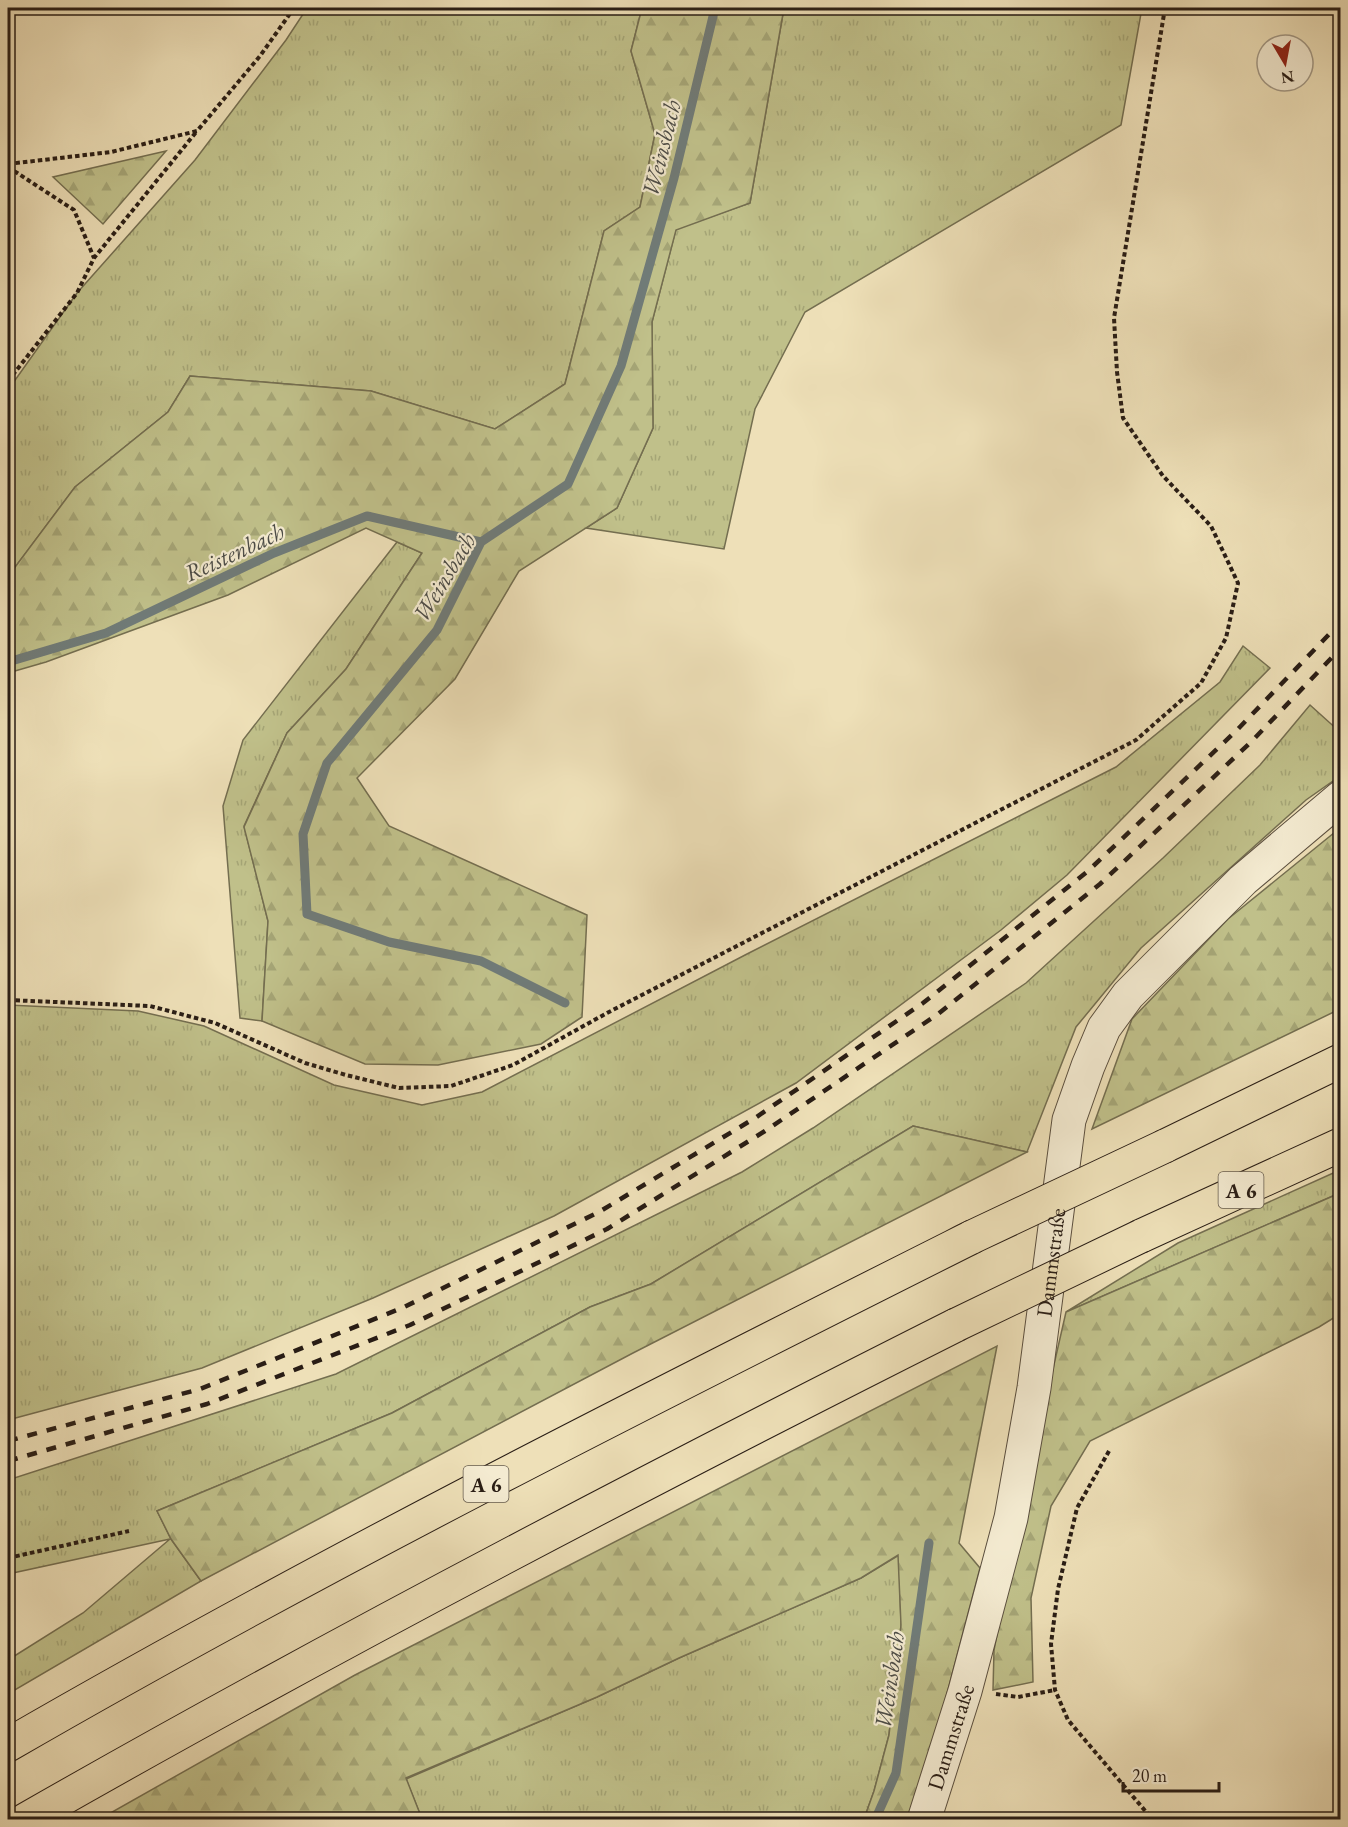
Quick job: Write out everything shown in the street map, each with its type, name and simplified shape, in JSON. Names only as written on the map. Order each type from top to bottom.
[{"type":"highway","name":"A 6","points":[[8,1745],[146,1665],[401,1528],[664,1392],[972,1236],[1341,1061]]},
{"type":"highway","name":"A 6","points":[[25,1820],[185,1728],[458,1580],[697,1455],[956,1325],[1142,1236],[1341,1145]]},
{"type":"street","name":"Dammstraße","points":[[924,1820],[965,1691],[1011,1518],[1034,1388],[1069,1120],[1088,1066],[1104,1028],[1128,995],[1243,880],[1341,798]]},
{"type":"path","points":[[8,381],[77,293],[94,258],[260,56],[294,8]]},
{"type":"path","points":[[8,1000],[150,1006],[215,1023],[305,1063],[346,1075],[399,1088],[451,1086],[513,1065],[607,1013],[1136,740],[1201,683],[1226,638],[1238,583],[1211,526],[1163,476],[1123,418],[1117,372],[1114,318],[1165,8]]},
{"type":"path","points":[[8,165],[111,152],[197,130]]},
{"type":"path","points":[[8,165],[74,210],[94,258]]},
{"type":"path","points":[[1109,1450],[1077,1508],[1058,1589],[1051,1644],[1055,1690],[1068,1720],[1147,1813],[1156,1820]]},
{"type":"path","points":[[8,1558],[129,1531]]},
{"type":"path","points":[[965,1691],[1018,1697],[1055,1690]]},
{"type":"green space","points":[[307,8],[642,8],[631,51],[655,134],[640,207],[604,231],[565,384],[495,429],[371,391],[190,376],[168,412],[75,487],[13,570],[8,572],[8,390],[77,293],[195,160],[286,40]]},
{"type":"green space","points":[[642,8],[784,8],[750,203],[676,230],[652,322],[653,428],[617,508],[519,571],[455,679],[357,778],[389,826],[587,915],[582,1017],[541,1044],[438,1065],[365,1064],[262,1021],[268,921],[244,827],[287,733],[346,669],[422,553],[366,528],[228,595],[46,662],[8,673],[8,572],[13,570],[75,487],[168,412],[190,376],[371,391],[495,429],[565,384],[604,231],[640,207],[655,134],[631,51]]},
{"type":"green space","points":[[784,8],[1142,8],[1121,125],[805,312],[755,409],[724,549],[586,528],[617,508],[653,428],[652,322],[676,229],[750,203]]},
{"type":"green space","points":[[166,151],[103,224],[53,177]]},
{"type":"green space","points":[[397,542],[422,553],[346,669],[287,733],[244,826],[268,921],[262,1021],[240,1018],[223,806],[243,740]]},
{"type":"green space","points":[[1243,646],[1270,668],[1067,875],[1001,930],[796,1083],[554,1216],[373,1298],[202,1368],[8,1420],[8,1005],[138,1011],[204,1026],[334,1085],[422,1105],[482,1092],[747,954],[1116,767],[1220,682]]},
{"type":"green space","points":[[1310,705],[1340,732],[1340,776],[1306,800],[1141,948],[1076,1027],[1027,1152],[913,1126],[651,1284],[590,1307],[392,1413],[157,1511],[171,1539],[201,1581],[8,1694],[8,1660],[83,1613],[170,1539],[8,1574],[8,1480],[336,1374],[742,1172],[813,1128],[1026,983],[1163,858],[1260,765]]},
{"type":"green space","points":[[1340,828],[1340,1009],[1092,1129],[1132,1019],[1228,919]]},
{"type":"green space","points":[[913,1126],[1027,1152],[633,1353],[201,1581],[171,1539],[157,1511],[392,1413],[590,1307],[651,1284]]},
{"type":"green space","points":[[1340,1170],[1340,1193],[1066,1312],[1178,1243]]},
{"type":"green space","points":[[1340,1193],[1340,1314],[1319,1327],[1090,1441],[1051,1506],[1031,1598],[1033,1682],[993,1690],[994,1650],[1024,1496],[1066,1312]]},
{"type":"green space","points":[[997,1346],[959,1543],[980,1568],[914,1819],[864,1819],[889,1735],[901,1625],[898,1555],[861,1578],[679,1658],[597,1697],[406,1778],[422,1819],[98,1820],[355,1675]]},
{"type":"green space","points":[[899,1555],[901,1625],[889,1735],[864,1819],[422,1819],[406,1779],[597,1697],[679,1658],[861,1578]]},
{"type":"waterway","name":"Weinsbach","points":[[565,1003],[481,961],[389,942],[307,914],[303,834],[327,763],[437,630],[481,542],[568,484],[621,366],[674,178],[715,8]]},
{"type":"waterway","name":"Reistenbach","points":[[8,662],[106,633],[274,553],[367,516],[481,542]]},
{"type":"waterway","name":"Weinsbach","points":[[875,1820],[896,1773],[929,1543]]},
{"type":"railway","points":[[8,1441],[200,1389],[402,1308],[599,1212],[755,1118],[923,1003],[1088,871],[1236,731],[1340,623]]},
{"type":"railway","points":[[8,1461],[207,1404],[410,1325],[607,1229],[765,1131],[938,1014],[1100,884],[1252,741],[1340,649]]}]
